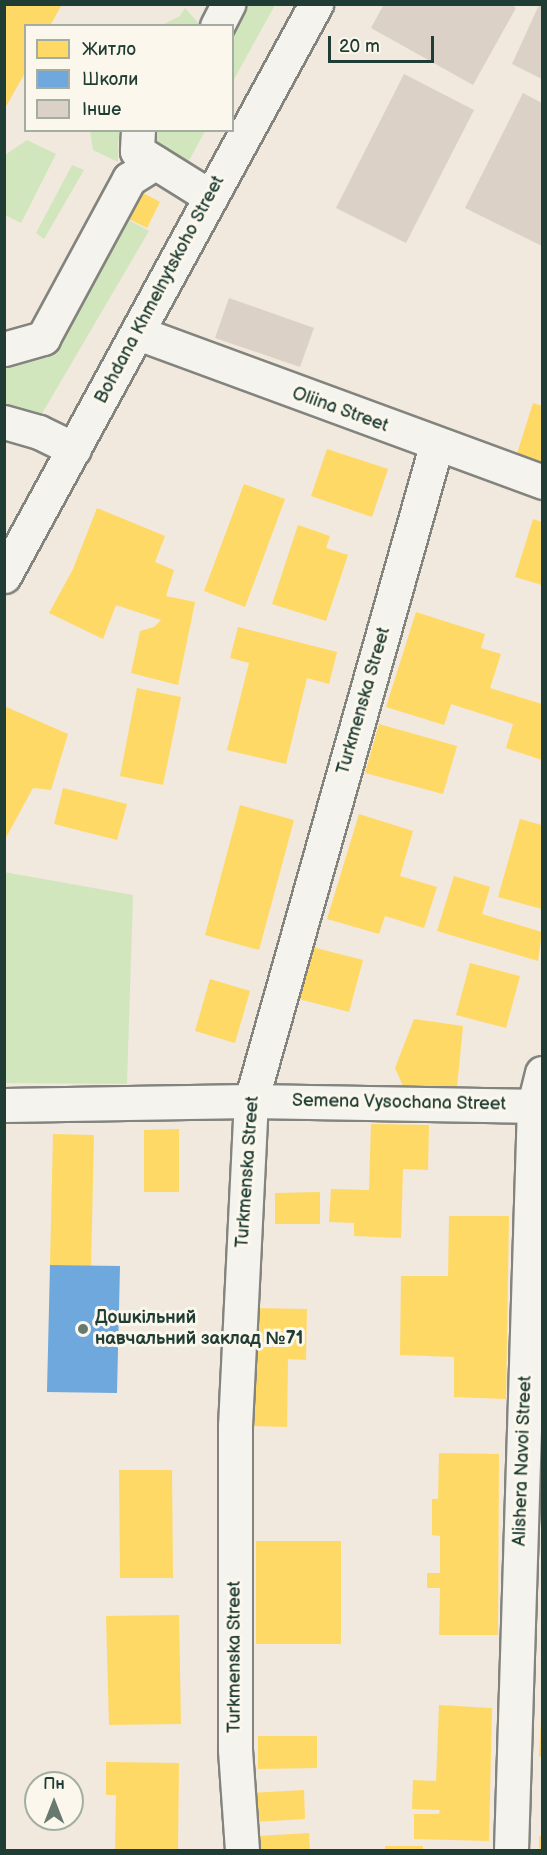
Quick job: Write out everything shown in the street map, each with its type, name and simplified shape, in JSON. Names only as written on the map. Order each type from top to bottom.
[{"type":"street","points":[[218,24],[228,4]]},
{"type":"street","name":"Bohdana Khmelnytskoho Street","points":[[4,576],[316,4]]},
{"type":"street","points":[[138,132],[136,151],[211,197]]},
{"type":"street","points":[[4,349],[43,338],[129,179],[155,164]]},
{"type":"street","name":"Oliina Street","points":[[138,333],[436,446],[543,482]]},
{"type":"street","points":[[4,422],[39,432],[74,448]]},
{"type":"street","name":"Turkmenska Street","points":[[242,1851],[235,1749],[234,1426],[251,1101],[436,446]]},
{"type":"street","name":"Alishera Navoi Street","points":[[511,1851],[538,1105],[543,1073]]},
{"type":"street","name":"Semena Vysochana Street","points":[[4,1105],[251,1101],[538,1105]]},
{"type":"green space","points":[[228,5],[275,5],[234,79],[234,24],[232,24]]},
{"type":"green space","points":[[185,8],[199,24],[164,24],[180,16]]},
{"type":"green space","points":[[90,132],[122,132],[118,140],[118,162],[93,150]]},
{"type":"green space","points":[[140,132],[204,132],[179,179]]},
{"type":"green space","points":[[27,140],[56,154],[21,223],[5,215],[5,155]]},
{"type":"green space","points":[[72,165],[84,170],[44,239],[36,233]]},
{"type":"green space","points":[[123,217],[149,231],[40,417],[5,407],[4,361]]},
{"type":"green space","points":[[4,872],[133,895],[127,1084],[5,1083]]},
{"type":"building: Житло","points":[[4,4],[62,4],[51,24],[24,24],[24,75],[4,110]]},
{"type":"building: Житло","points":[[138,190],[160,202],[147,228],[125,217]]},
{"type":"building: Житло","points":[[533,403],[542,406],[542,472],[514,463]]},
{"type":"building: Житло","points":[[327,449],[388,469],[372,517],[311,496]]},
{"type":"building: Житло","points":[[244,484],[285,499],[245,607],[204,591]]},
{"type":"building: Житло","points":[[97,508],[165,536],[155,562],[174,570],[166,596],[195,602],[178,685],[131,673],[140,631],[154,627],[161,620],[116,605],[103,639],[49,613],[73,569]]},
{"type":"building: Житло","points":[[533,519],[542,522],[542,585],[515,577]]},
{"type":"building: Житло","points":[[298,525],[330,536],[326,548],[348,555],[326,621],[272,604]]},
{"type":"building: Житло","points":[[416,612],[485,634],[481,648],[501,654],[490,688],[542,704],[542,760],[506,748],[513,724],[451,704],[444,725],[386,707]]},
{"type":"building: Житло","points":[[238,627],[337,652],[329,684],[307,678],[286,764],[227,750],[249,663],[230,658]]},
{"type":"building: Житло","points":[[137,688],[181,697],[163,785],[120,776]]},
{"type":"building: Житло","points":[[4,706],[68,734],[51,790],[33,788],[4,841]]},
{"type":"building: Житло","points":[[379,724],[457,746],[443,794],[365,773]]},
{"type":"building: Житло","points":[[63,788],[127,804],[117,840],[54,824]]},
{"type":"building: Житло","points":[[240,805],[294,820],[259,950],[205,935]]},
{"type":"building: Житло","points":[[359,814],[413,831],[400,876],[437,887],[424,928],[385,916],[379,934],[327,919]]},
{"type":"building: Житло","points":[[520,819],[542,825],[542,909],[498,897]]},
{"type":"building: Житло","points":[[454,876],[490,887],[482,914],[542,932],[538,961],[437,931]]},
{"type":"building: Житло","points":[[308,946],[363,960],[349,1012],[295,998]]},
{"type":"building: Житло","points":[[470,963],[520,976],[506,1028],[456,1015]]},
{"type":"building: Житло","points":[[210,979],[250,991],[235,1043],[195,1031]]},
{"type":"building: Житло","points":[[414,1019],[463,1026],[457,1087],[403,1086],[395,1068]]},
{"type":"building: Житло","points":[[371,1124],[429,1125],[428,1170],[403,1169],[401,1238],[354,1236],[354,1223],[329,1222],[331,1189],[369,1190]]},
{"type":"building: Житло","points":[[179,1129],[179,1192],[144,1192],[144,1130]]},
{"type":"building: Житло","points":[[53,1134],[94,1135],[91,1266],[50,1265]]},
{"type":"building: Житло","points":[[320,1192],[320,1224],[275,1224],[275,1193]]},
{"type":"building: Житло","points":[[449,1216],[509,1216],[506,1399],[454,1397],[454,1357],[400,1355],[401,1276],[448,1276]]},
{"type":"building: Житло","points":[[254,1308],[307,1309],[306,1360],[288,1359],[287,1427],[252,1426]]},
{"type":"building: Житло","points":[[439,1453],[499,1454],[498,1635],[439,1635],[440,1588],[427,1588],[427,1573],[440,1573],[440,1536],[432,1535],[432,1499],[438,1499]]},
{"type":"building: Житло","points":[[119,1470],[172,1470],[173,1578],[120,1578]]},
{"type":"building: Житло","points":[[256,1541],[341,1541],[341,1644],[256,1644]]},
{"type":"building: Житло","points":[[179,1615],[181,1724],[109,1725],[106,1616]]},
{"type":"building: Житло","points":[[439,1705],[492,1708],[489,1841],[414,1839],[414,1814],[439,1814],[440,1810],[412,1809],[413,1780],[436,1781]]},
{"type":"building: Житло","points":[[542,1719],[542,1757],[539,1756]]},
{"type":"building: Житло","points":[[258,1736],[317,1736],[317,1768],[258,1769]]},
{"type":"building: Житло","points":[[106,1762],[179,1763],[178,1850],[115,1850],[116,1795],[106,1795]]},
{"type":"building: Житло","points":[[304,1790],[305,1819],[252,1822],[250,1793]]},
{"type":"building: Житло","points":[[309,1833],[310,1850],[258,1850],[258,1836]]},
{"type":"building: Житло","points":[[539,1836],[542,1837],[542,1850],[539,1850]]},
{"type":"building: Житло","points":[[385,1846],[423,1846],[423,1850],[385,1850]]},
{"type":"building: Школи","name":"Дошкільний навчальний заклад №71","points":[[50,1265],[120,1266],[117,1393],[47,1392]]},
{"type":"building: Інше","points":[[384,4],[511,4],[516,8],[473,85],[371,28]]},
{"type":"building: Інше","points":[[539,5],[542,7],[542,79],[512,64]]},
{"type":"building: Інше","points":[[404,74],[474,110],[406,243],[336,208]]},
{"type":"building: Інше","points":[[523,93],[542,103],[542,246],[465,208]]},
{"type":"building: Інше","points":[[229,298],[314,328],[300,367],[215,338]]},
{"type":"place","name":"Дошкільний навчальний заклад №71","points":[[83,1329]]}]
